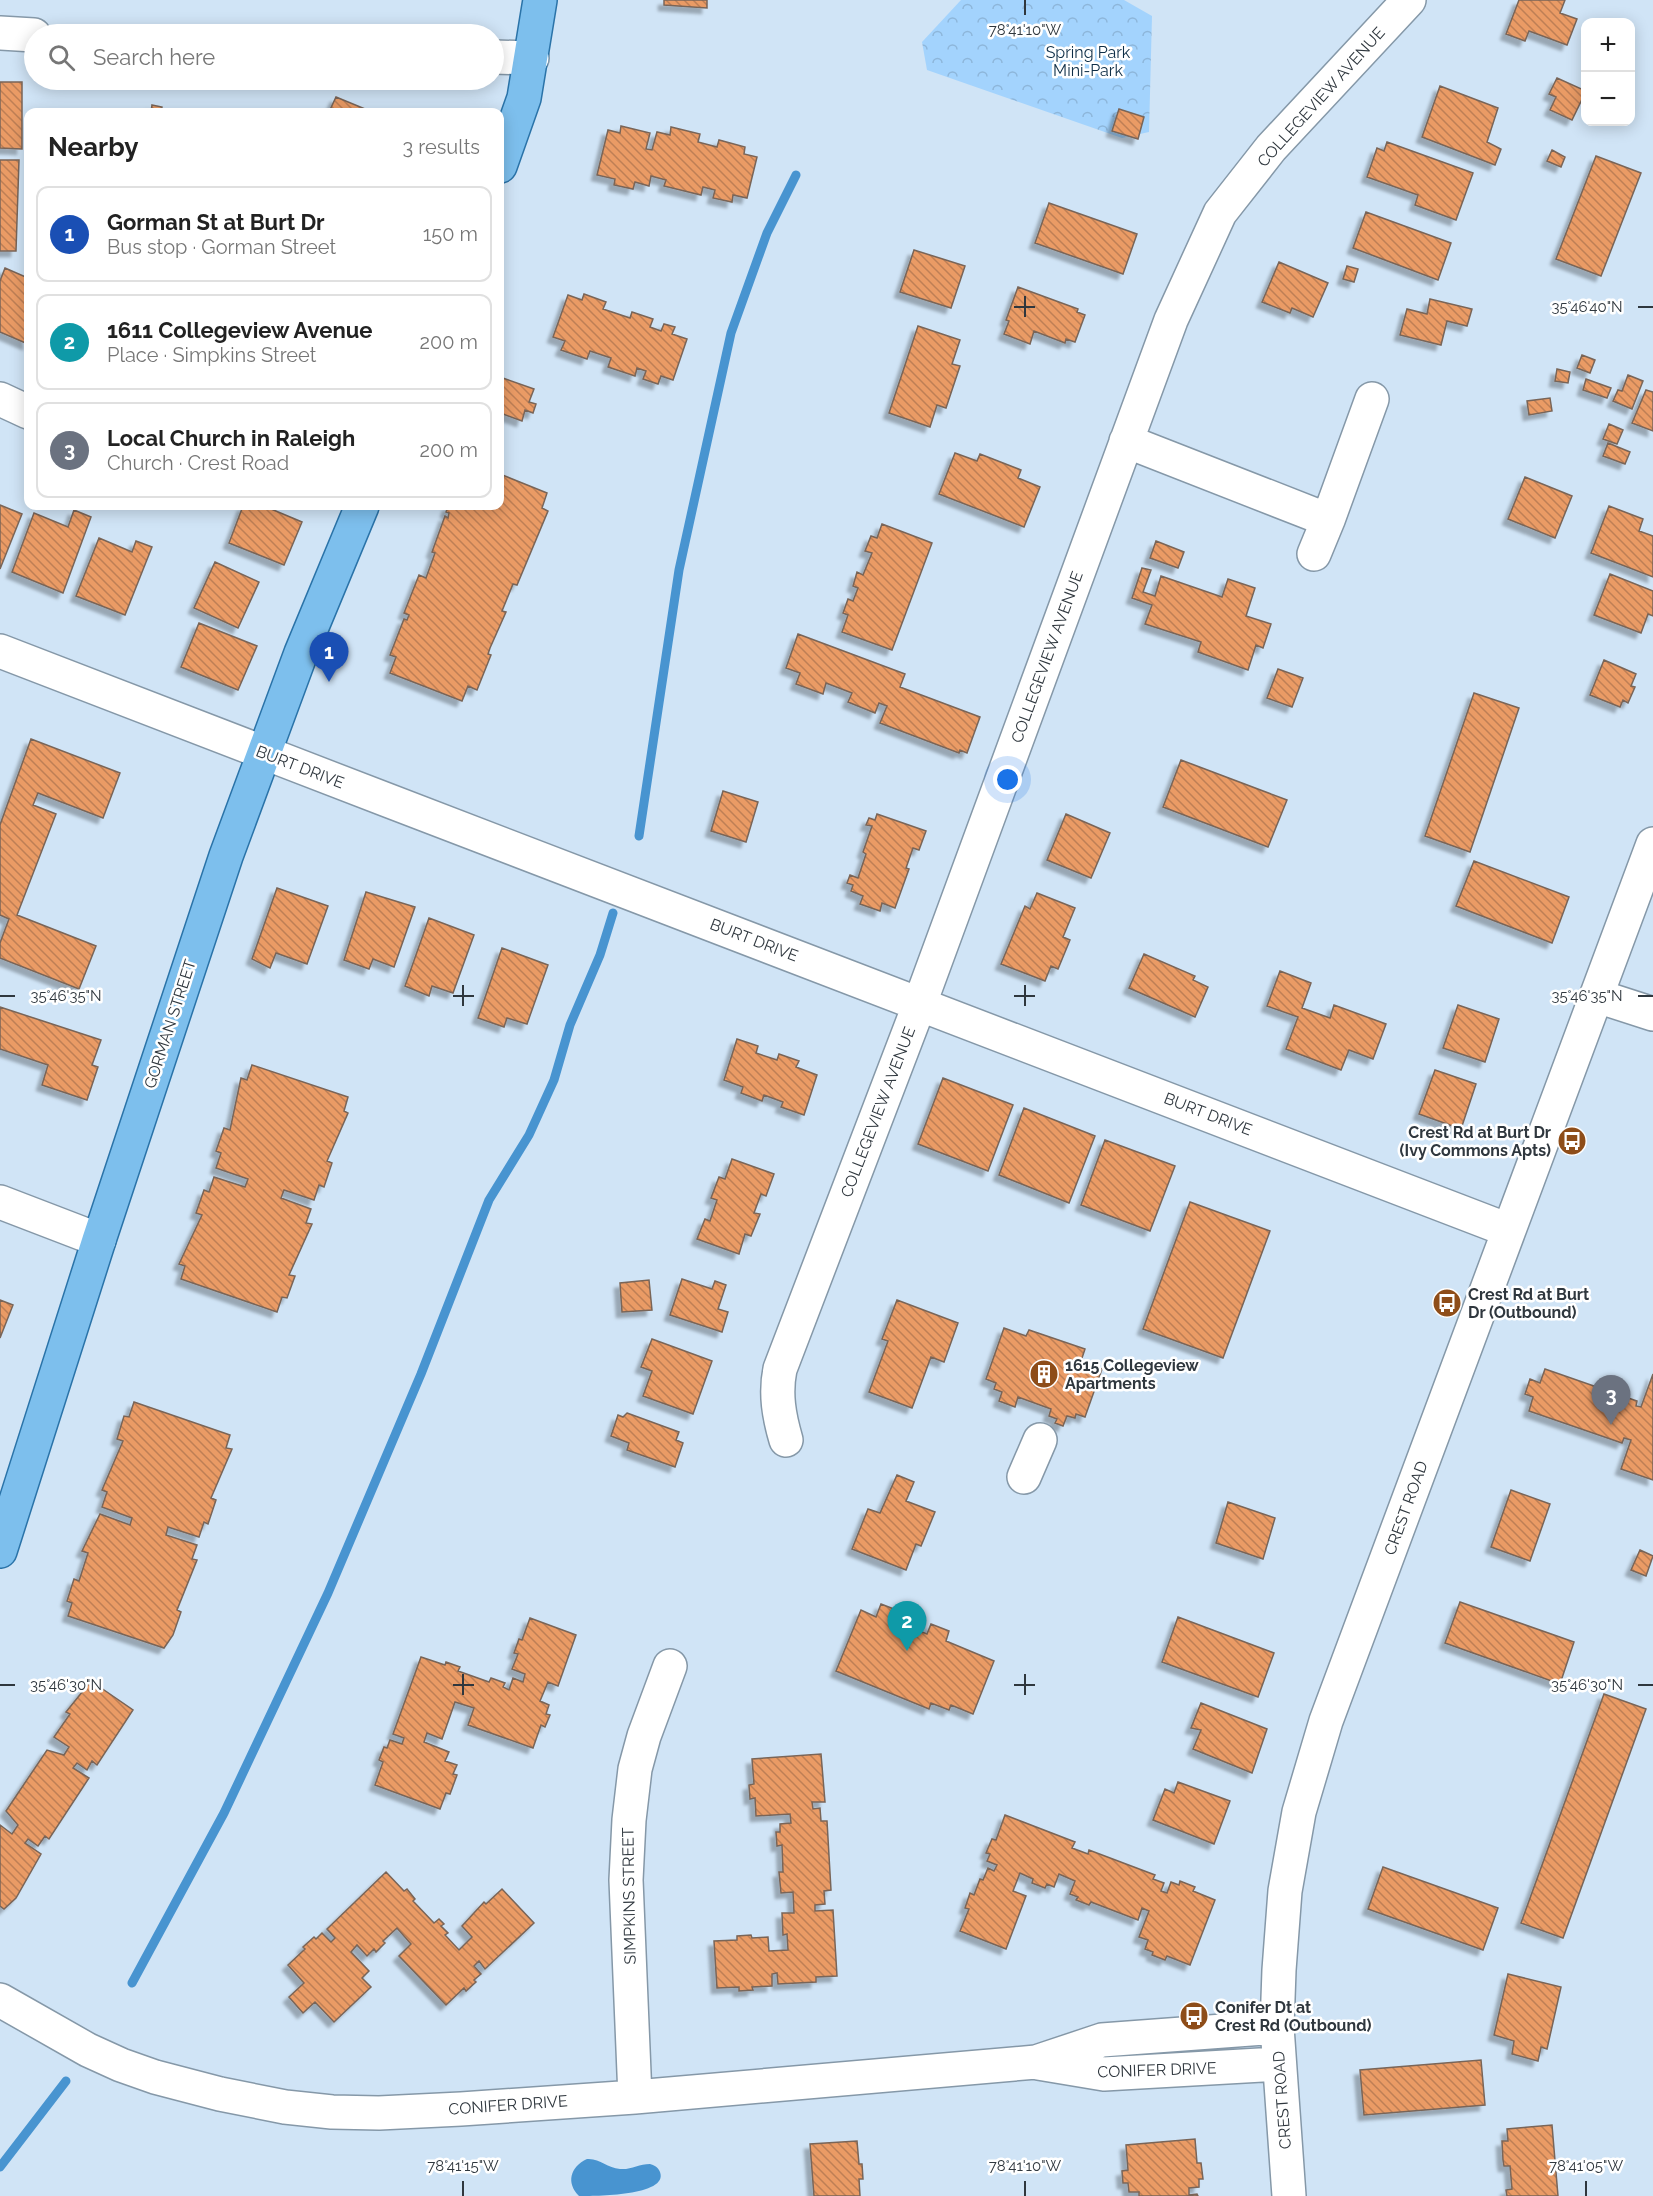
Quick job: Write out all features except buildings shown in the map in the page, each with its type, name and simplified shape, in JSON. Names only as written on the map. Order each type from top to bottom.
[{"type":"main road","points":[[504,155],[524,98],[540,0]]},
{"type":"main road","name":"GORMAN STREET","points":[[0,1551],[99,1240],[226,856],[301,653],[360,510]]},
{"type":"street","name":"COLLEGEVIEW AVENUE","points":[[786,1440],[777,1400],[780,1369],[920,1003],[1171,320],[1220,213],[1271,148],[1409,0]]},
{"type":"street","points":[[0,33],[24,34]]},
{"type":"street","points":[[504,57],[532,58]]},
{"type":"street","points":[[0,399],[24,410]]},
{"type":"street","points":[[1314,554],[1372,399]]},
{"type":"street","points":[[1126,441],[1328,520]]},
{"type":"street","name":"BURT DRIVE","points":[[0,651],[1508,1230]]},
{"type":"street","name":"CREST ROAD","points":[[1289,2196],[1277,2027],[1285,1891],[1299,1812],[1326,1720],[1508,1230],[1650,861]]},
{"type":"street","points":[[1597,996],[1653,1014]]},
{"type":"street","points":[[0,1202],[99,1240]]},
{"type":"street","points":[[1024,1478],[1040,1440]]},
{"type":"street","name":"SIMPKINS STREET","points":[[635,2097],[626,1880],[628,1820],[635,1769],[644,1736],[670,1666]]},
{"type":"street","name":"CONIFER DRIVE","points":[[0,2000],[46,2027],[121,2065],[155,2077],[220,2094],[285,2107],[332,2112],[380,2113],[635,2097],[1036,2062],[1102,2040],[1277,2027]]},
{"type":"street","name":"CONIFER DRIVE","points":[[1036,2062],[1104,2074],[1279,2064]]},
{"type":"green space","name":"Spring Park Mini-Park","points":[[961,0],[1124,0],[1152,16],[1149,132],[1122,138],[927,70],[922,42]]},
{"type":"shaded area","points":[[587,2159],[620,2169],[651,2164],[659,2170],[660,2180],[653,2186],[628,2193],[579,2196],[572,2186],[572,2176],[577,2166]]},
{"type":"waterway","points":[[639,836],[679,570],[731,333],[767,233],[796,175]]},
{"type":"waterway","points":[[132,1983],[224,1813],[328,1593],[421,1374],[489,1200],[529,1135],[554,1080],[570,1025],[600,955],[613,913]]},
{"type":"waterway","points":[[0,2167],[66,2081]]},
{"type":"place","name":"Gorman St at Burt Dr","points":[[329,682]]},
{"type":"place","name":"Crest Rd at Burt Dr (Ivy Commons Apts)","points":[[1572,1141]]},
{"type":"place","name":"Crest Rd at Burt Dr (Outbound)","points":[[1447,1303]]},
{"type":"place","name":"1615 Collegeview Apartments","points":[[1044,1374]]},
{"type":"place","name":"Local Church in Raleigh","points":[[1611,1425]]},
{"type":"place","name":"1611 Collegeview Avenue","points":[[907,1651]]},
{"type":"place","name":"Conifer Dt at Crest Rd (Outbound)","points":[[1194,2016]]}]
